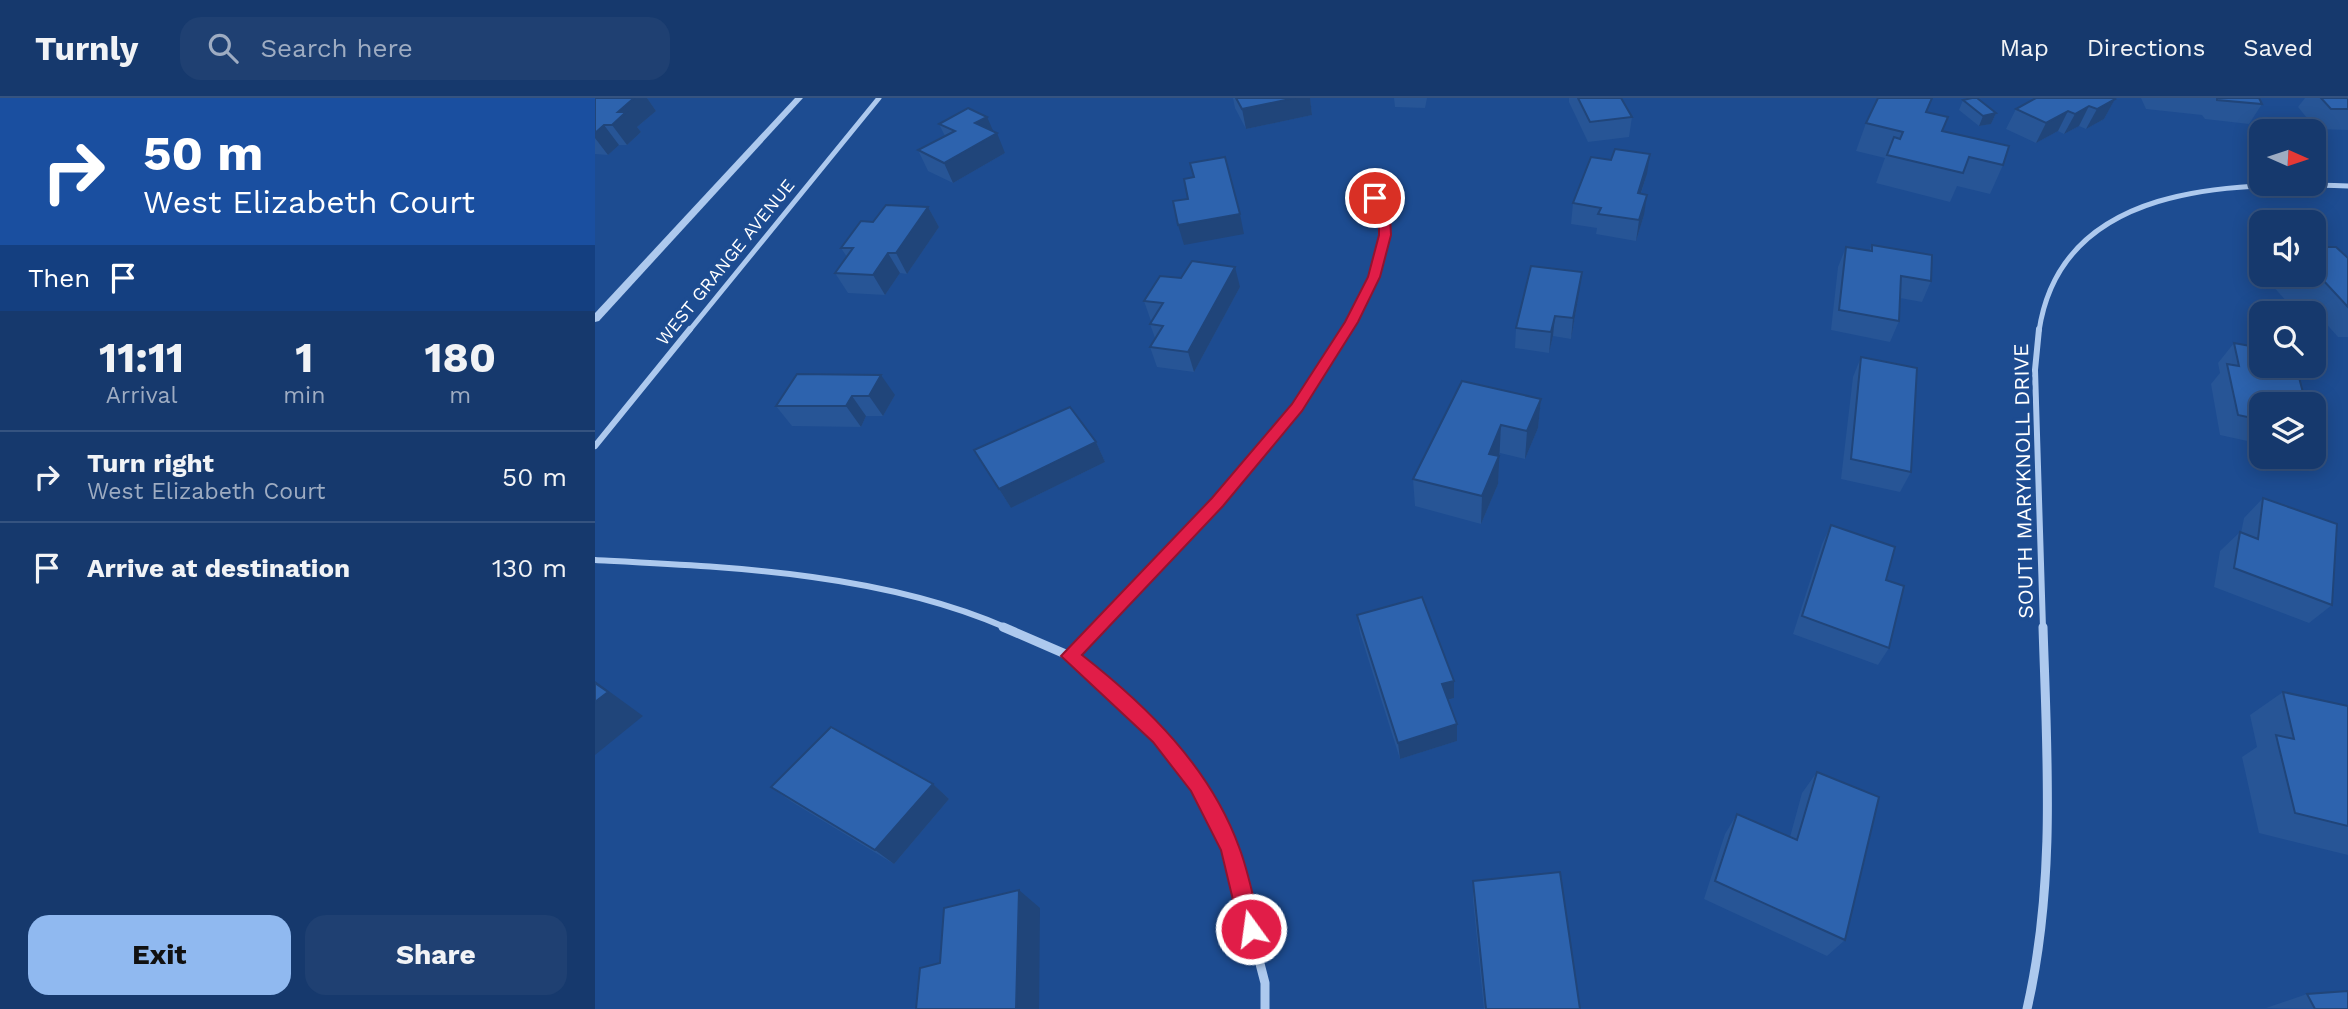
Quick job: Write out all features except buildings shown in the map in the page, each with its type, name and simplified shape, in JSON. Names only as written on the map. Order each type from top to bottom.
[{"type":"street","points":[[595,319],[799,98]]},
{"type":"street","name":"WEST GRANGE AVENUE","points":[[595,446],[879,98]]},
{"type":"street","points":[[1070,656],[1226,492],[1297,407],[1352,322],[1374,277],[1385,235],[1384,216],[1377,201],[1358,183]]},
{"type":"street","name":"SOUTH MARYKNOLL DRIVE","points":[[2027,1009],[2039,956],[2049,827],[2035,370],[2040,319],[2054,278],[2071,251],[2091,233],[2125,213],[2160,201],[2240,187],[2346,188]]},
{"type":"street","points":[[595,560],[732,567],[913,594],[966,610],[1070,656],[1110,688],[1159,736],[1198,785],[1230,848],[1265,983],[1265,1009]]},
{"type":"route","points":[[1251,929],[1230,848],[1198,785],[1159,736],[1110,688],[1070,656],[1217,502],[1297,407],[1352,322],[1374,277],[1385,235],[1384,216],[1375,198]]}]
